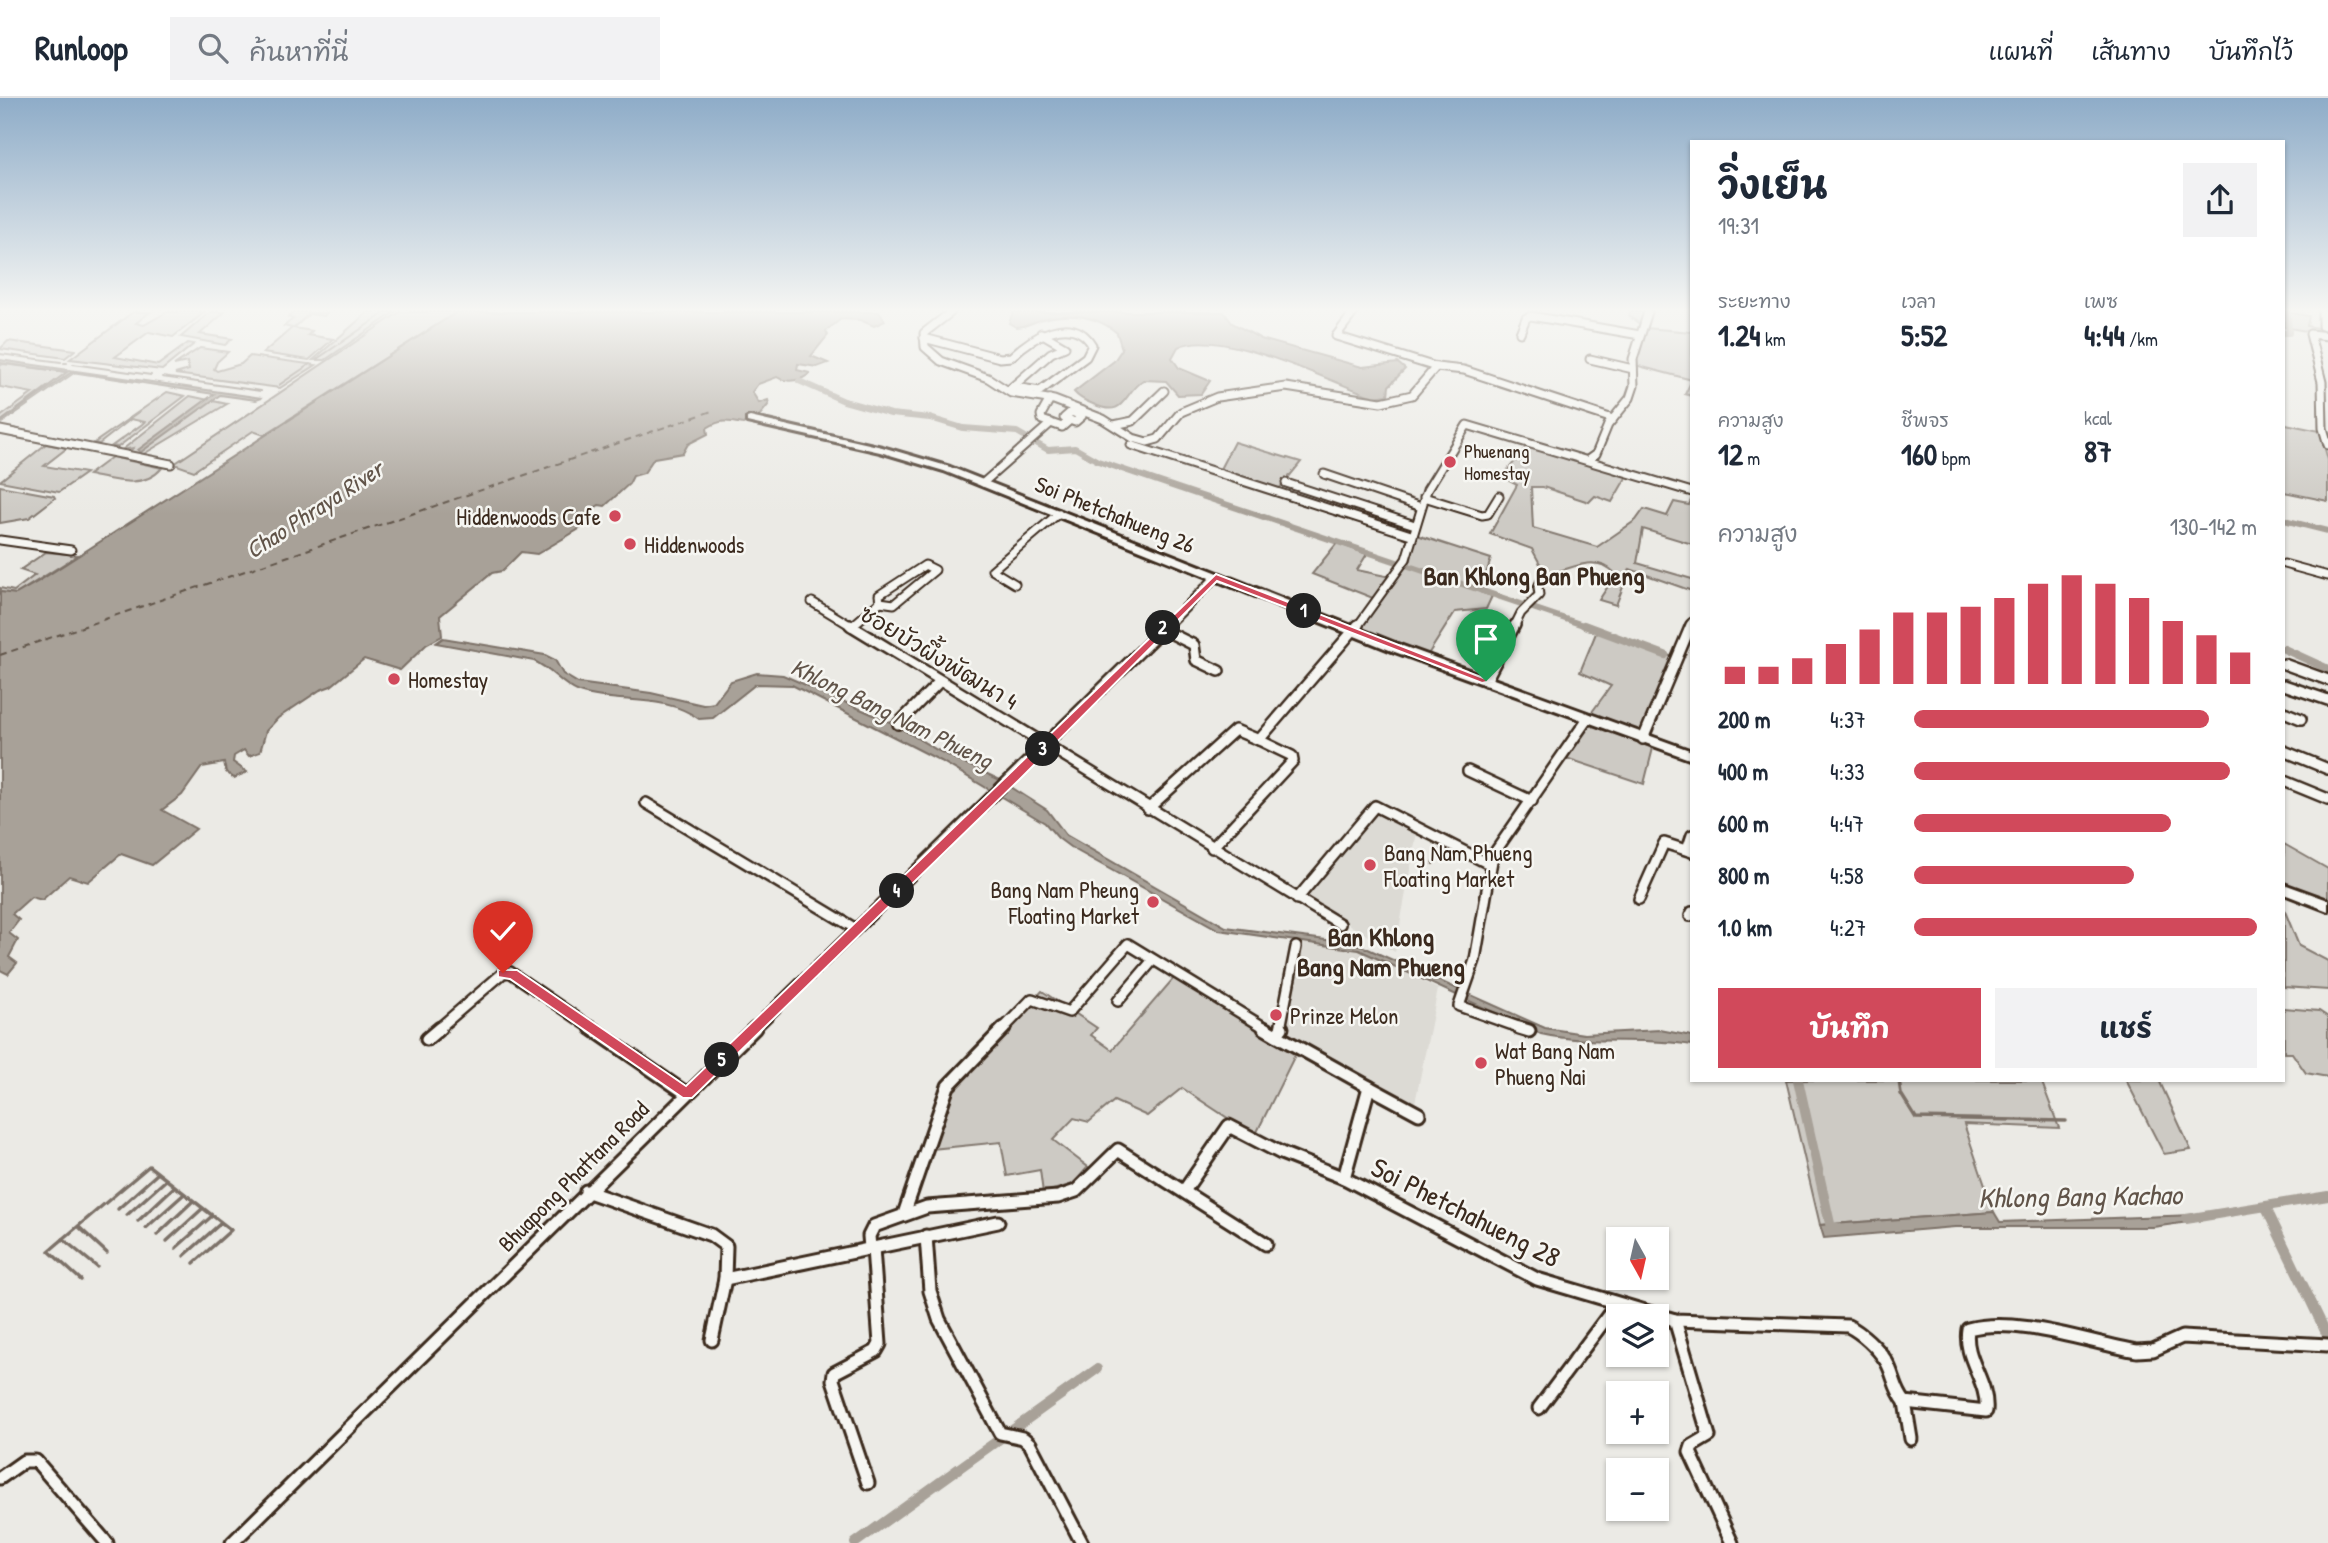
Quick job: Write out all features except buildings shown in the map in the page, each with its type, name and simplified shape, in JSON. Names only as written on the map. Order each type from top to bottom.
[{"type":"street","points":[[990,379],[1005,390],[1029,398],[1049,400],[1114,425],[1133,439],[1153,442],[1181,412],[1195,404],[1286,387],[1358,401],[1398,400],[1412,395],[1425,379]]},
{"type":"street","points":[[1005,390],[1014,387],[1022,379]]},
{"type":"street","points":[[1014,387],[1040,391],[1055,379]]},
{"type":"street","points":[[1493,379],[1613,419]]},
{"type":"street","points":[[1589,459],[1596,454],[1603,434],[1630,398],[1634,379]]},
{"type":"street","points":[[2324,379],[2323,428],[2328,445]]},
{"type":"street","points":[[1114,425],[1133,421],[1164,391]]},
{"type":"street","points":[[1049,400],[1040,418],[1062,427],[1070,420]]},
{"type":"street","name":"Soi Phetchahueng 26","points":[[750,420],[882,450],[983,483],[1353,632],[1690,755]]},
{"type":"street","points":[[983,483],[1051,423]]},
{"type":"street","points":[[1259,740],[1353,632],[1404,562],[1411,547],[1411,535],[1424,496],[1450,446],[1470,425],[1690,491]]},
{"type":"street","points":[[0,430],[171,464]]},
{"type":"street","points":[[1131,445],[1411,535]]},
{"type":"street","points":[[1324,474],[1421,507]]},
{"type":"street","points":[[1286,484],[1415,525]]},
{"type":"street","points":[[1424,496],[1482,515],[1488,514],[1499,496]]},
{"type":"street","points":[[1015,584],[992,570],[1059,513]]},
{"type":"street","points":[[0,540],[48,549],[71,550]]},
{"type":"street","points":[[2285,564],[2328,576]]},
{"type":"street","points":[[925,565],[935,570],[891,605],[880,602],[879,595],[919,568],[925,565]]},
{"type":"street","name":"Bhuapong Phattana Road","points":[[232,1543],[586,1191],[1010,782],[1216,577]]},
{"type":"street","points":[[1486,681],[1521,613],[1529,608],[1539,595],[1538,587],[1543,577]]},
{"type":"street","name":"ซอยบัวผึ้งพัฒนา 4","points":[[812,602],[1340,924]]},
{"type":"street","points":[[851,627],[880,602]]},
{"type":"street","points":[[1643,738],[1690,627]]},
{"type":"street","points":[[1162,629],[1194,645],[1196,660],[1220,671]]},
{"type":"street","points":[[2285,664],[2328,680]]},
{"type":"street","points":[[898,724],[940,681]]},
{"type":"street","points":[[2285,685],[2328,700]]},
{"type":"street","points":[[2285,712],[2301,719]]},
{"type":"street","points":[[1529,1031],[1459,1006],[1475,960],[1489,863],[1588,718]]},
{"type":"street","points":[[1148,809],[1235,730],[1292,756],[1293,761],[1212,848]]},
{"type":"street","points":[[2285,751],[2328,769]]},
{"type":"street","points":[[1468,771],[1532,801]]},
{"type":"street","points":[[2285,781],[2328,799]]},
{"type":"street","points":[[646,803],[856,929]]},
{"type":"street","points":[[1297,899],[1375,806],[1489,863]]},
{"type":"street","points":[[1639,899],[1664,843],[1689,851]]},
{"type":"street","points":[[2285,889],[2328,906]]},
{"type":"street","points":[[904,1214],[948,1086],[1032,999],[1069,1012],[1128,944],[1276,1035],[1419,1114]]},
{"type":"street","points":[[1276,1035],[1283,1026],[1296,947]]},
{"type":"street","points":[[1118,1001],[1153,960]]},
{"type":"street","points":[[427,1039],[503,973],[510,972],[687,1094]]},
{"type":"street","points":[[1344,1178],[1369,1087]]},
{"type":"street","name":"Soi Phetchahueng 28","points":[[1184,1191],[1229,1126],[1281,1153],[1344,1178],[1508,1266],[1613,1304]]},
{"type":"street","points":[[868,1483],[832,1380],[834,1374],[876,1352],[880,1344],[869,1236],[874,1226],[927,1208],[1070,1194],[1118,1150],[1266,1244]]},
{"type":"street","points":[[586,1191],[711,1235],[727,1250],[725,1279],[712,1340]]},
{"type":"street","points":[[725,1279],[998,1222]]},
{"type":"street","points":[[926,1236],[930,1291],[939,1319],[1000,1433],[1006,1437],[1023,1438],[1030,1444],[1082,1543]]},
{"type":"street","points":[[1539,1408],[1606,1318]]},
{"type":"street","name":"Soi Phetchahueng 28","points":[[1669,1318],[1848,1326],[1860,1332],[1886,1361],[1896,1391],[1905,1402],[1911,1439]]},
{"type":"street","points":[[1675,1320],[1709,1436],[1692,1446],[1690,1452],[1732,1543]]},
{"type":"street","points":[[1905,1402],[1966,1411],[1986,1410],[1986,1398],[1966,1334],[1971,1326],[1978,1325],[2052,1334],[2137,1351],[2153,1350],[2182,1337],[2328,1345]]},
{"type":"street","points":[[0,1478],[24,1461],[36,1461],[107,1543]]},
{"type":"shaded area","points":[[0,379],[65,379],[0,424],[0,417],[33,393],[0,387]]},
{"type":"shaded area","points":[[216,379],[293,379],[280,388]]},
{"type":"shaded area","points":[[300,379],[351,379],[264,435],[253,431],[194,471],[174,464]]},
{"type":"shaded area","points":[[167,392],[185,396],[118,447],[112,446],[145,422],[131,419],[99,444],[94,443]]},
{"type":"shaded area","points":[[190,396],[227,404],[142,455],[129,452],[133,448],[122,450]]},
{"type":"shaded area","points":[[2285,422],[2320,431],[2328,460],[2328,501],[2285,492]]},
{"type":"shaded area","points":[[1234,442],[1301,462],[1279,489],[1220,469]]},
{"type":"shaded area","points":[[46,444],[67,448],[44,466],[86,473],[59,492],[0,481]]},
{"type":"shaded area","points":[[1529,444],[1627,476],[1612,502],[1595,496],[1589,502],[1543,487],[1531,487],[1533,528],[1597,547],[1636,520],[1644,509],[1667,516],[1674,502],[1689,505],[1690,503],[1690,543],[1643,529],[1637,563],[1690,578],[1690,590],[1630,569],[1616,605],[1599,600],[1616,574],[1607,567],[1589,563],[1545,573],[1532,549],[1490,534],[1517,485],[1502,477]]},
{"type":"shaded area","points":[[112,457],[162,468],[146,479],[128,482],[88,475]]},
{"type":"shaded area","points":[[0,486],[55,498],[29,518],[0,523]]},
{"type":"shaded area","points":[[1414,534],[1491,559],[1480,592],[1492,596],[1486,609],[1455,612],[1427,656],[1358,630],[1378,600],[1312,574],[1337,543],[1367,554],[1357,570],[1395,578],[1411,560]]},
{"type":"shaded area","points":[[46,552],[78,555],[16,594],[0,592],[0,588],[14,591],[35,575],[20,570]]},
{"type":"shaded area","points":[[1598,628],[1673,657],[1640,735],[1589,716],[1611,686],[1580,672]]},
{"type":"shaded area","points":[[1588,723],[1653,748],[1644,784],[1566,758]]},
{"type":"shaded area","name":"Bang Nam Phueng Floating Market","points":[[1376,810],[1417,832],[1395,952],[1304,898]]},
{"type":"shaded area","points":[[2285,845],[2328,869],[2328,903],[2285,887]]},
{"type":"shaded area","points":[[2285,911],[2299,946],[2328,961],[2328,990],[2285,987]]},
{"type":"shaded area","points":[[1298,941],[1359,950],[1438,989],[1414,1108],[1280,1037],[1288,1022]]},
{"type":"shaded area","points":[[1179,972],[1300,1045],[1255,1136],[1182,1088],[1147,1116],[1114,1101],[1089,1122],[1074,1118],[1053,1140],[1088,1167],[1073,1184],[1043,1193],[1040,1170],[1007,1176],[1001,1142],[931,1149],[949,1091],[1042,991],[1097,1028],[1091,1035],[1112,1050]]},
{"type":"shaded area","points":[[2285,1008],[2319,1011],[2328,1017],[2328,1077],[2306,1073],[2292,1053],[2285,1053]]},
{"type":"shaded area","points":[[1786,1082],[2042,1082],[2059,1128],[1964,1124],[1994,1212],[1820,1225]]},
{"type":"shaded area","points":[[2127,1082],[2160,1082],[2191,1150],[2164,1154]]},
{"type":"water","points":[[57,379],[61,379],[0,422]]},
{"type":"water","points":[[120,379],[262,398],[256,400],[220,395],[141,452],[138,450],[214,394]]},
{"type":"water","name":"Chao Phraya River","points":[[352,379],[770,379],[758,384],[752,392],[759,403],[768,400],[769,404],[760,415],[743,424],[716,423],[707,428],[708,434],[688,444],[683,453],[654,458],[644,473],[633,476],[629,484],[605,506],[599,505],[584,515],[588,520],[581,528],[537,554],[521,552],[502,571],[492,573],[440,616],[442,636],[426,645],[400,670],[364,659],[331,686],[320,690],[278,718],[266,731],[260,752],[249,756],[244,750],[234,756],[233,762],[247,772],[234,778],[226,772],[224,763],[202,767],[182,795],[162,810],[196,829],[152,865],[121,854],[88,882],[69,876],[42,900],[31,897],[12,914],[19,920],[9,933],[18,940],[9,957],[17,963],[8,974],[0,970],[0,592],[16,594]]},
{"type":"water","points":[[1090,379],[1206,379],[1210,381],[1201,394],[1178,395],[1166,381],[1143,380],[1118,407],[1112,409],[1085,400],[1074,392]]},
{"type":"water","points":[[1329,379],[1395,379],[1389,386],[1388,395],[1374,397]]},
{"type":"water","points":[[443,638],[545,655],[555,660],[563,674],[578,683],[651,693],[703,705],[714,703],[731,681],[757,673],[783,675],[892,723],[937,750],[1000,780],[1047,810],[1066,835],[1226,927],[1357,944],[1545,1028],[1584,1034],[1660,1030],[1690,1036],[1690,1045],[1654,1041],[1580,1040],[1541,1034],[1359,950],[1219,930],[1070,847],[1045,823],[941,761],[792,685],[756,684],[713,718],[699,719],[685,711],[656,702],[579,692],[534,661],[436,643]]},
{"type":"water","points":[[1994,1212],[2000,1222],[2194,1215],[2196,1221],[2153,1227],[1955,1227],[1824,1238],[1820,1225]]},
{"type":"waterway","points":[[179,379],[261,391]]},
{"type":"waterway","points":[[279,385],[287,379]]},
{"type":"waterway","points":[[799,381],[844,401],[891,414],[930,418],[963,428],[1017,432],[1048,450],[1075,448],[1098,461],[1589,627]]},
{"type":"waterway","points":[[2285,520],[2328,531]]},
{"type":"waterway","points":[[1584,625],[1665,655]]},
{"type":"waterway","points":[[2285,649],[2328,669]]},
{"type":"waterway","points":[[1433,864],[1448,836]]},
{"type":"waterway","points":[[1798,1082],[1831,1228],[1838,1228]]},
{"type":"waterway","points":[[1899,1082],[1901,1094],[1916,1118],[2066,1121]]},
{"type":"waterway","points":[[63,1239],[149,1166],[231,1230],[194,1263]]},
{"type":"waterway","points":[[118,1209],[157,1174]]},
{"type":"waterway","points":[[127,1215],[166,1180]]},
{"type":"waterway","points":[[138,1221],[174,1187]]},
{"type":"waterway","points":[[146,1228],[183,1195]]},
{"type":"waterway","name":"Khlong Bang Kachao","points":[[2186,1219],[2328,1196]]},
{"type":"waterway","points":[[157,1235],[193,1201]]},
{"type":"waterway","points":[[2266,1208],[2328,1337]]},
{"type":"waterway","points":[[167,1241],[202,1209]]},
{"type":"waterway","points":[[176,1248],[212,1216]]},
{"type":"waterway","points":[[184,1256],[221,1223]]},
{"type":"waterway","points":[[79,1227],[107,1253]]},
{"type":"waterway","points":[[63,1239],[97,1267]]},
{"type":"waterway","points":[[63,1239],[49,1251],[81,1280]]},
{"type":"waterway","points":[[855,1543],[1097,1369]]},
{"type":"ferry route","points":[[0,655],[715,410]]},
{"type":"place","name":"Phuenang Homestay","points":[[1450,462]]},
{"type":"place","name":"Hiddenwoods Cafe","points":[[615,516]]},
{"type":"place","name":"Hiddenwoods","points":[[630,544]]},
{"type":"place","name":"Homestay","points":[[394,679]]},
{"type":"place","name":"Bang Nam Phueng Floating Market","points":[[1370,865]]},
{"type":"place","name":"Bang Nam Pheung Floating Market","points":[[1153,902]]},
{"type":"place","name":"Prinze Melon","points":[[1276,1015]]},
{"type":"place","name":"Wat Bang Nam Phueng Nai","points":[[1481,1063]]},
{"type":"district","name":"Ban Khlong Ban Phueng","points":[[1534,575]]},
{"type":"district","name":"Ban Khlong Bang Nam Phueng","points":[[1381,951]]},
{"type":"route","points":[[503,973],[512,973],[687,1094],[1015,777],[1115,674],[1216,577],[1396,649],[1486,681]]},
{"type":"water label","name":"Khlong Bang Nam Phueng","points":[[892,713]]}]
